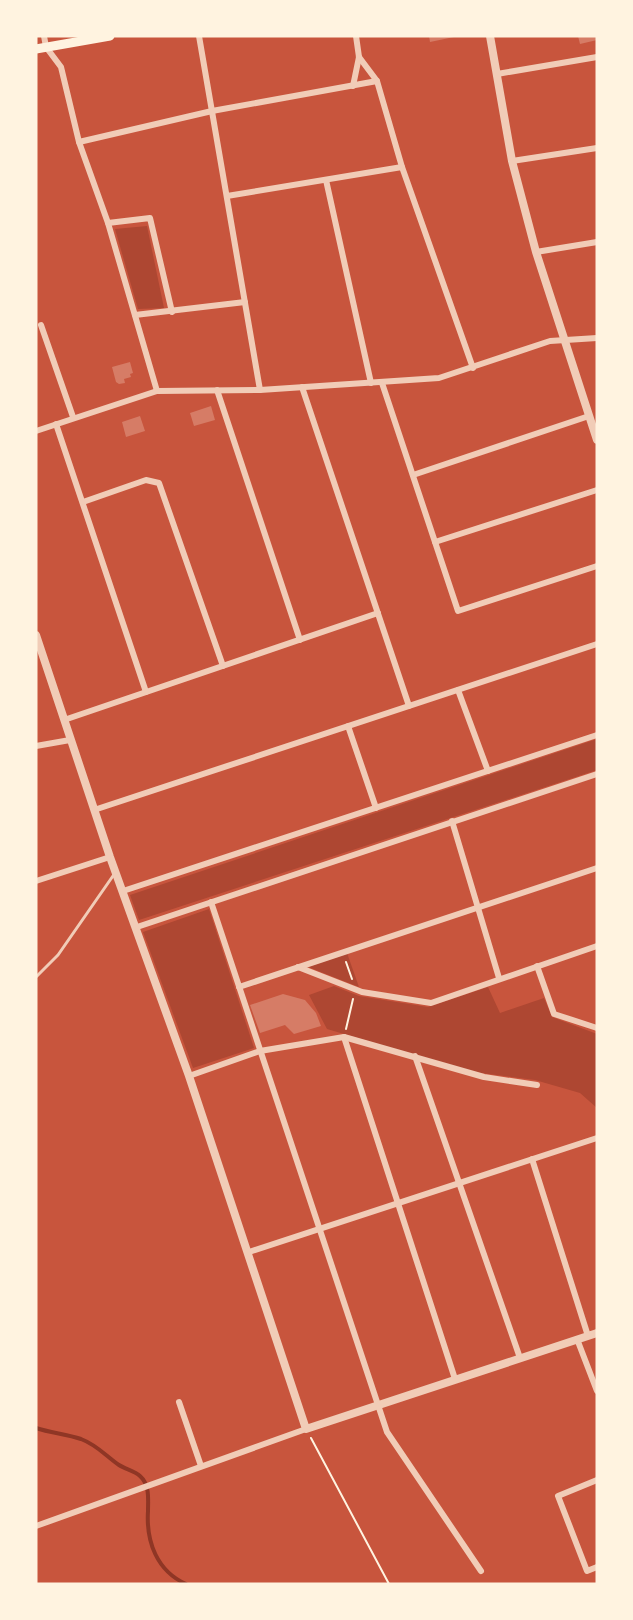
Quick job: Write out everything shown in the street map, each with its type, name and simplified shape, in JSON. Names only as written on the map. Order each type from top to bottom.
[{"type":"main road","points":[[36,49],[110,36]]},
{"type":"street","points":[[44,36],[46,47],[61,67],[79,142],[108,223],[157,391]]},
{"type":"street","points":[[199,36],[260,390]]},
{"type":"street","points":[[353,87],[359,57],[356,36]]},
{"type":"street","points":[[490,36],[512,161],[536,252],[597,440]]},
{"type":"street","points":[[359,57],[377,81],[402,167],[473,368]]},
{"type":"street","points":[[497,74],[597,57]]},
{"type":"street","points":[[79,142],[212,111],[377,81]]},
{"type":"street","points":[[512,161],[597,148]]},
{"type":"street","points":[[227,196],[402,167]]},
{"type":"street","points":[[326,180],[371,383]]},
{"type":"street","points":[[108,223],[150,218],[172,312]]},
{"type":"street","points":[[536,252],[597,242]]},
{"type":"street","points":[[135,315],[245,302]]},
{"type":"street","points":[[41,325],[73,417]]},
{"type":"street","points":[[36,431],[157,391],[260,390],[439,378],[550,341],[597,338]]},
{"type":"street","points":[[382,383],[458,611],[597,566]]},
{"type":"street","points":[[302,387],[408,706]]},
{"type":"street","points":[[217,390],[300,640]]},
{"type":"street","points":[[413,475],[589,416]]},
{"type":"street","points":[[56,423],[146,692]]},
{"type":"street","points":[[82,502],[146,480],[159,483],[223,666]]},
{"type":"street","points":[[435,542],[597,490]]},
{"type":"street","points":[[64,720],[378,613]]},
{"type":"street","points":[[36,635],[94,810],[137,927],[249,1252],[306,1429]]},
{"type":"street","points":[[94,810],[597,644]]},
{"type":"street","points":[[458,690],[488,771]]},
{"type":"street","points":[[348,726],[376,808]]},
{"type":"street","points":[[123,891],[597,735]]},
{"type":"street","points":[[36,746],[70,740]]},
{"type":"street","points":[[137,927],[597,774]]},
{"type":"street","points":[[452,821],[499,978]]},
{"type":"street","points":[[36,881],[110,856]]},
{"type":"street","points":[[239,987],[597,868]]},
{"type":"street","points":[[211,902],[387,1432],[481,1571]]},
{"type":"street","points":[[298,967],[362,992],[431,1004],[499,978],[597,946]]},
{"type":"street","points":[[537,966],[554,1014],[597,1028]]},
{"type":"street","points":[[189,1076],[260,1051],[344,1037],[484,1077],[537,1085]]},
{"type":"street","points":[[344,1037],[455,1379]]},
{"type":"street","points":[[415,1056],[461,1182],[520,1358]]},
{"type":"street","points":[[249,1252],[597,1138]]},
{"type":"street","points":[[36,1526],[152,1482],[593,1334],[532,1159]]},
{"type":"street","points":[[578,1339],[597,1391]]},
{"type":"street","points":[[179,1402],[201,1466]]},
{"type":"street","points":[[597,1480],[558,1496],[587,1571],[597,1567]]},
{"type":"lane","points":[[36,977],[58,955],[116,871]]},
{"type":"path","points":[[306,1429],[389,1584]]},
{"type":"shaded area","points":[[147,226],[164,308],[138,309],[115,229]]},
{"type":"shaded area","points":[[597,739],[597,770],[139,920],[130,895]]},
{"type":"shaded area","points":[[209,909],[254,1048],[193,1068],[143,932]]},
{"type":"shaded area","points":[[347,953],[359,987],[308,967]]},
{"type":"shaded area","points":[[334,986],[359,996],[428,1007],[488,987],[500,1013],[544,998],[552,1017],[597,1034],[597,1108],[580,1093],[535,1080],[473,1072],[327,1029],[309,995]]},
{"type":"building","points":[[429,36],[454,36],[454,37],[430,42]]},
{"type":"building","points":[[578,36],[597,36],[597,40],[580,44]]},
{"type":"building","points":[[130,362],[133,373],[130,374],[131,377],[124,379],[125,383],[119,384],[116,382],[112,367]]},
{"type":"building","points":[[211,406],[215,420],[194,426],[190,413]]},
{"type":"building","points":[[140,416],[145,431],[126,437],[122,422]]},
{"type":"building","points":[[283,994],[305,1000],[316,1013],[321,1026],[294,1034],[285,1025],[260,1033],[250,1005]]},
{"type":"waterway","points":[[36,1428],[87,1441],[119,1465],[140,1476],[147,1488],[149,1534],[155,1554],[168,1571],[186,1584]]}]
